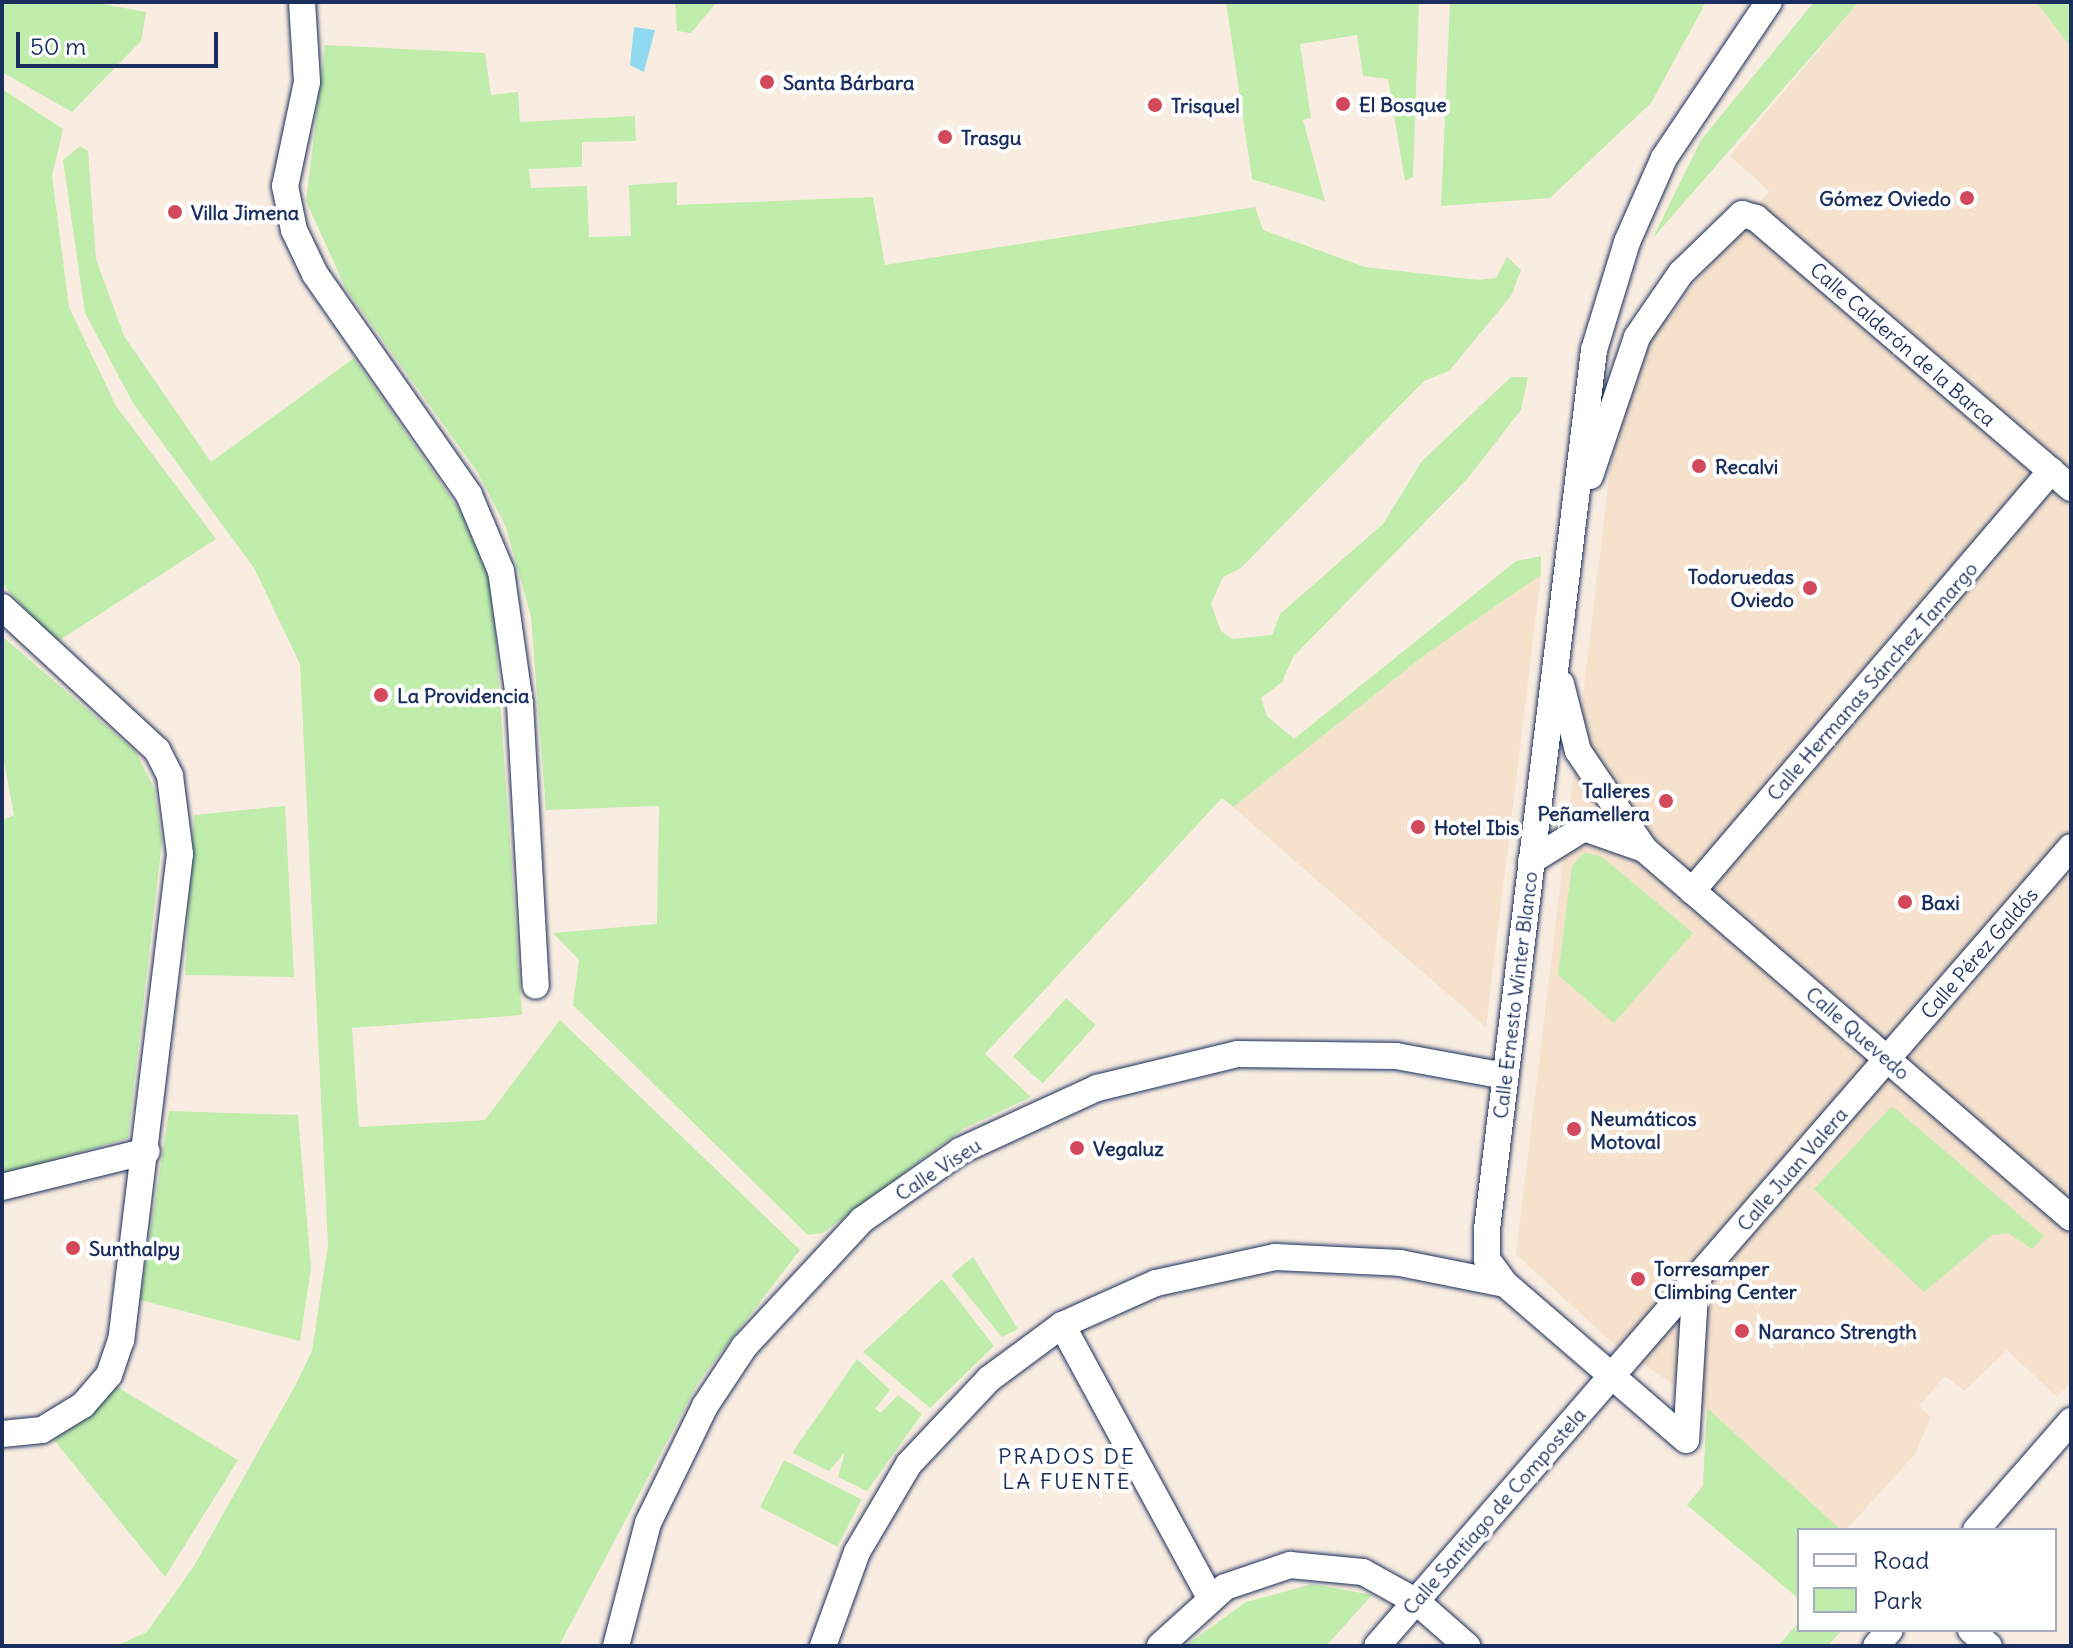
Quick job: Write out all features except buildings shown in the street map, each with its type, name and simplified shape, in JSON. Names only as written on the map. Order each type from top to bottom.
[{"type":"street","points":[[302,2],[307,82],[285,186],[294,230],[315,274],[469,495],[501,571],[520,704],[536,986]]},
{"type":"street","name":"Calle Ernesto Winter Blanco","points":[[1610,1375],[1505,1284],[1487,1259],[1505,1076],[1594,350],[1627,242],[1683,123],[1769,2]]},
{"type":"street","name":"Calle Calderón de la Barca","points":[[1729,220],[1756,218],[2061,479]]},
{"type":"street","name":"Calle Ernesto Winter Blanco","points":[[1567,562],[1637,337],[1729,220]]},
{"type":"street","name":"Calle Hermanas Sánchez Tamargo","points":[[1692,891],[2061,479]]},
{"type":"street","points":[[2,607],[48,656],[130,718],[170,776],[180,854],[147,1151],[121,1340],[109,1375],[83,1405],[42,1430],[2,1434]]},
{"type":"street","name":"Calle Quevedo","points":[[1556,644],[1578,751],[1644,849],[2071,1218]]},
{"type":"street","name":"Calle Quevedo","points":[[1531,861],[1584,828],[1644,849]]},
{"type":"street","name":"Calle Pérez Galdós","points":[[1888,1060],[2071,847]]},
{"type":"street","name":"Calle Viseu","points":[[616,1646],[653,1510],[705,1406],[744,1347],[862,1220],[960,1151],[1097,1088],[1238,1054],[1369,1054],[1505,1076]]},
{"type":"street","name":"Calle Juan Valera","points":[[1610,1375],[1888,1060]]},
{"type":"street","points":[[2,1187],[147,1151]]},
{"type":"street","points":[[823,1646],[849,1569],[909,1464],[989,1379],[1062,1325],[1156,1283],[1275,1257],[1370,1259],[1505,1284]]},
{"type":"street","points":[[1610,1375],[1686,1440],[1696,1278]]},
{"type":"street","points":[[1062,1325],[1210,1598]]},
{"type":"street","name":"Calle Santiago de Compostela","points":[[1377,1646],[1610,1375]]},
{"type":"street","points":[[1978,1528],[2071,1421]]},
{"type":"street","points":[[1160,1646],[1210,1598],[1268,1571],[1328,1565],[1363,1572],[1417,1602],[1467,1646]]},
{"type":"street","points":[[1973,1632],[1989,1646]]},
{"type":"shaded area","points":[[1859,2],[2036,2],[2071,47],[2071,1382],[2057,1397],[2007,1350],[1964,1391],[1945,1376],[1919,1406],[1931,1417],[1915,1454],[1848,1528],[1797,1529],[1703,1486],[1707,1408],[1608,1339],[1516,1254],[1615,428],[1644,347],[1769,191],[1730,156]]},
{"type":"shaded area","points":[[1541,575],[1486,1027],[1233,807],[1426,654]]},
{"type":"green space","points":[[2,2],[92,2],[146,12],[141,41],[72,112],[2,72]]},
{"type":"green space","points":[[675,2],[717,2],[691,33],[677,31]]},
{"type":"green space","points":[[1226,2],[1419,2],[1413,177],[1405,181],[1388,79],[1363,76],[1357,35],[1300,44],[1311,118],[1303,120],[1325,201],[1252,179]]},
{"type":"green space","points":[[1450,2],[1706,2],[1651,103],[1550,198],[1441,206]]},
{"type":"green space","points":[[1814,2],[1859,2],[1653,238],[1701,140]]},
{"type":"green space","points":[[2036,2],[2071,2],[2071,47]]},
{"type":"green space","points":[[325,45],[485,53],[491,95],[518,92],[520,122],[635,116],[636,141],[582,142],[582,167],[529,169],[531,188],[587,186],[589,237],[631,236],[629,185],[677,182],[677,205],[873,197],[885,265],[1255,207],[1263,230],[1365,267],[1478,280],[1496,278],[1507,257],[1521,270],[1511,296],[1449,371],[1424,381],[1241,568],[1223,577],[1211,604],[1221,631],[1232,639],[1272,635],[1280,614],[1383,524],[1422,461],[1511,377],[1528,377],[1521,410],[1468,478],[1293,657],[1282,682],[1261,698],[1267,716],[1294,739],[1516,561],[1541,556],[1541,575],[1426,654],[1233,807],[1222,798],[985,1054],[1031,1097],[963,1129],[823,1233],[808,1235],[573,1005],[579,960],[553,933],[657,924],[659,806],[546,810],[531,617],[506,527],[478,473],[346,289],[306,201]]},
{"type":"green space","points":[[2,89],[63,129],[52,176],[69,307],[116,406],[216,539],[55,643],[2,583]]},
{"type":"green space","points":[[80,146],[88,151],[96,259],[124,336],[211,462],[354,358],[462,514],[492,586],[522,1015],[352,1028],[359,1127],[485,1120],[560,1020],[800,1250],[699,1381],[559,1646],[116,1646],[147,1632],[194,1566],[295,1386],[312,1351],[328,1245],[300,664],[254,568],[133,403],[85,313],[63,160]]},
{"type":"green space","points":[[2,636],[135,751],[154,788],[162,841],[128,1138],[2,1175],[2,820],[14,815],[2,751]]},
{"type":"green space","points":[[285,806],[294,977],[185,975],[194,815]]},
{"type":"green space","points":[[1584,853],[1601,856],[1693,933],[1614,1023],[1558,975],[1572,866]]},
{"type":"green space","points":[[1066,998],[1096,1025],[1043,1083],[1013,1057]]},
{"type":"green space","points":[[1891,1107],[2044,1236],[2032,1249],[2008,1233],[1992,1235],[1924,1292],[1814,1189]]},
{"type":"green space","points":[[169,1111],[298,1115],[311,1268],[300,1341],[140,1300]]},
{"type":"green space","points":[[973,1257],[1018,1329],[1002,1337],[951,1275]]},
{"type":"green space","points":[[942,1279],[994,1346],[930,1408],[863,1352]]},
{"type":"green space","points":[[857,1359],[890,1390],[875,1409],[881,1413],[898,1395],[922,1414],[867,1491],[838,1477],[845,1452],[829,1471],[792,1453]]},
{"type":"green space","points":[[114,1385],[238,1460],[165,1577],[54,1440],[94,1412]]},
{"type":"green space","points":[[1707,1408],[1839,1528],[1797,1528],[1797,1597],[1687,1505],[1703,1486]]},
{"type":"green space","points":[[784,1460],[862,1499],[837,1547],[760,1507]]},
{"type":"green space","points":[[1312,1584],[1372,1595],[1326,1646],[1185,1646],[1246,1602]]},
{"type":"green space","points":[[1797,1624],[1797,1632],[1840,1632],[1828,1646],[1778,1646]]},
{"type":"water","points":[[634,27],[655,30],[644,72],[630,65]]},
{"type":"place","name":"Santa Bárbara","points":[[767,82]]},
{"type":"place","name":"El Bosque","points":[[1343,104]]},
{"type":"place","name":"Trisquel","points":[[1155,105]]},
{"type":"place","name":"Trasgu","points":[[945,137]]},
{"type":"place","name":"Gómez Oviedo","points":[[1967,198]]},
{"type":"place","name":"Villa Jimena","points":[[175,212]]},
{"type":"place","name":"Recalvi","points":[[1699,466]]},
{"type":"place","name":"Todoruedas Oviedo","points":[[1810,588]]},
{"type":"place","name":"La Providencia","points":[[381,695]]},
{"type":"place","name":"Talleres Peñamellera","points":[[1666,801]]},
{"type":"place","name":"Hotel Ibis","points":[[1418,827]]},
{"type":"place","name":"Baxi","points":[[1905,902]]},
{"type":"place","name":"Neumáticos Motoval","points":[[1574,1129]]},
{"type":"place","name":"Vegaluz","points":[[1077,1148]]},
{"type":"place","name":"Sunthalpy","points":[[73,1248]]},
{"type":"place","name":"Torresamper Climbing Center","points":[[1638,1279]]},
{"type":"place","name":"Naranco Strength","points":[[1742,1331]]},
{"type":"district","name":"PRADOS DE LA FUENTE","points":[[1067,1468]]}]
